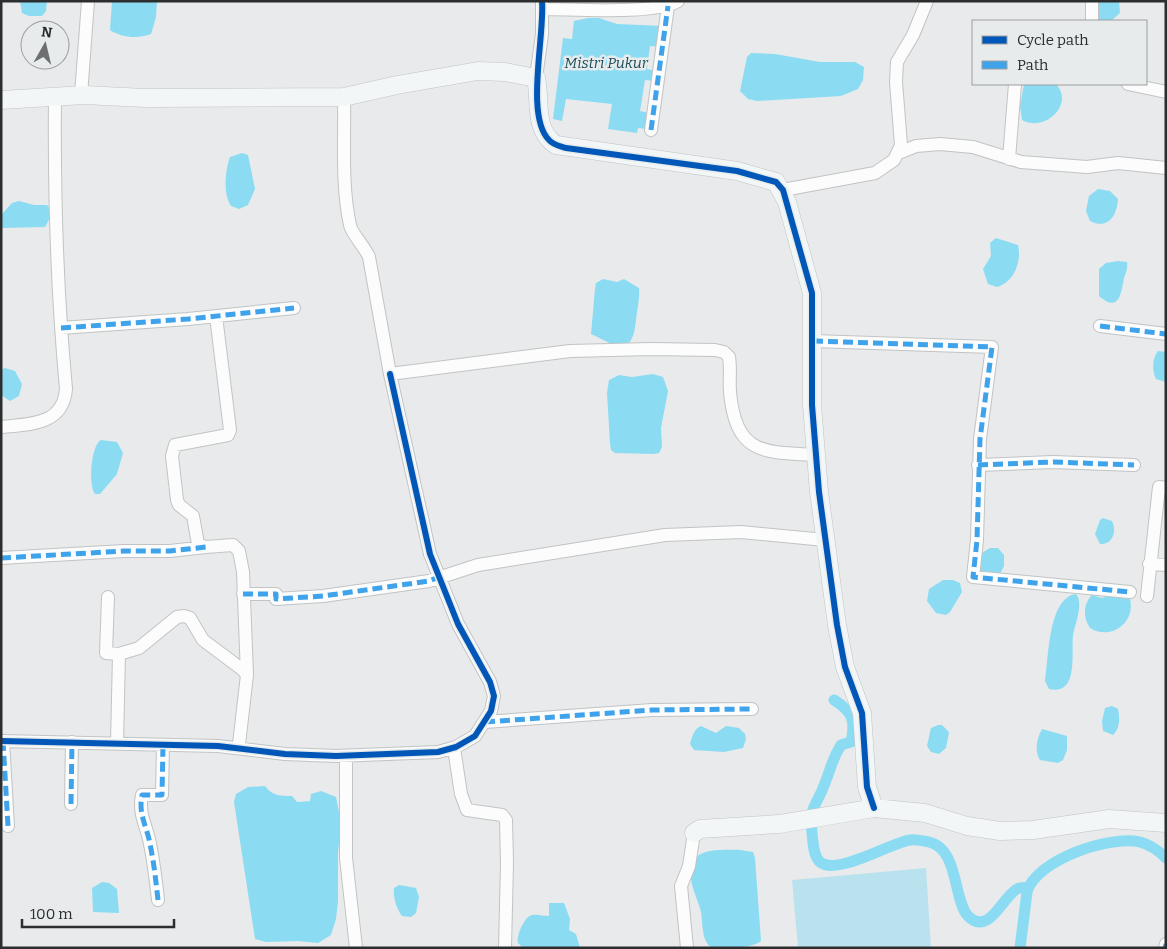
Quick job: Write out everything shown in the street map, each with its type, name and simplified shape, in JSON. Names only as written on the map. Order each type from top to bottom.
[{"type":"street","points":[[81,95],[88,1]]},
{"type":"street","points":[[899,153],[901,145],[896,82],[897,62],[913,35],[927,1]]},
{"type":"street","points":[[1092,1],[1092,20]]},
{"type":"street","points":[[650,130],[673,3],[643,9],[543,5],[541,48],[536,78],[541,125],[549,141],[556,145],[737,171],[776,182],[783,190],[812,292],[812,405],[826,540],[845,667],[862,713],[867,787],[874,808]]},
{"type":"street","points":[[1,100],[81,95],[146,98],[344,97],[389,86],[478,71],[505,72],[536,78]]},
{"type":"street","points":[[1009,159],[1015,85]]},
{"type":"street","points":[[1133,85],[1166,92]]},
{"type":"street","points":[[1,427],[38,422],[53,417],[65,403],[66,389],[57,294],[54,151],[55,96]]},
{"type":"street","points":[[8,826],[2,741],[218,746],[285,754],[346,756],[428,753],[454,748],[475,736],[492,711],[494,696],[490,682],[465,639],[439,577],[420,512],[390,374],[369,257],[366,249],[350,227],[346,175],[344,97]]},
{"type":"street","points":[[783,190],[875,173],[886,168],[899,153],[916,146],[948,145],[973,147],[1021,162],[1070,166],[1118,164],[1166,168]]},
{"type":"street","points":[[61,328],[294,308]]},
{"type":"street","points":[[206,547],[198,544],[193,516],[179,505],[177,500],[172,456],[175,445],[228,435],[230,430],[216,316]]},
{"type":"street","points":[[1100,326],[1166,334]]},
{"type":"street","points":[[813,341],[992,347],[978,465],[977,540],[973,577],[1130,592]]},
{"type":"street","points":[[390,374],[570,351],[716,350],[724,352],[729,357],[733,412],[737,424],[750,444],[755,448],[781,453],[816,455]]},
{"type":"street","points":[[978,465],[1053,462],[1134,466]]},
{"type":"street","points":[[1147,596],[1159,486],[1166,488]]},
{"type":"street","points":[[243,594],[276,594],[276,599],[323,596],[429,581],[478,566],[681,534],[741,532],[826,540]]},
{"type":"street","points":[[1,558],[233,545],[238,547],[242,566],[247,675],[238,744]]},
{"type":"street","points":[[1149,564],[1166,565]]},
{"type":"street","points":[[108,597],[106,653],[119,654],[139,648],[177,617],[184,616],[190,618],[203,640],[244,670],[247,675]]},
{"type":"street","points":[[117,743],[119,654]]},
{"type":"street","points":[[485,722],[652,710],[752,709]]},
{"type":"street","points":[[71,804],[72,742]]},
{"type":"street","points":[[158,900],[151,846],[147,830],[143,826],[141,802],[142,795],[162,796],[163,745]]},
{"type":"street","points":[[454,748],[461,794],[467,810],[502,815],[506,820],[505,948]]},
{"type":"street","points":[[346,756],[346,858],[356,948]]},
{"type":"street","points":[[687,948],[681,886],[689,866],[694,833],[700,829],[779,824],[874,808],[925,813],[966,826],[1000,831],[1033,830],[1109,819],[1166,823]]},
{"type":"shaded area","points":[[926,868],[931,948],[798,948],[792,880]]},
{"type":"water","points":[[20,1],[47,1],[46,11],[42,16],[29,16],[22,13]]},
{"type":"water","points":[[112,1],[157,1],[156,17],[151,34],[141,37],[130,37],[110,30]]},
{"type":"water","points":[[1099,1],[1119,1],[1120,13],[1112,20],[1098,20]]},
{"type":"water","name":"Mistri Pukur","points":[[599,18],[617,24],[664,26],[661,47],[650,46],[647,69],[656,71],[655,81],[645,80],[640,111],[649,113],[647,129],[638,128],[637,133],[608,129],[612,104],[566,99],[562,121],[553,119],[563,38],[572,39],[574,21]]},
{"type":"water","points":[[751,53],[775,54],[820,62],[855,62],[864,67],[863,80],[858,89],[841,96],[757,101],[748,99],[740,91],[747,57]]},
{"type":"water","points":[[1024,85],[1057,85],[1061,92],[1060,108],[1048,120],[1040,123],[1022,120],[1020,106]]},
{"type":"water","points":[[242,153],[248,155],[255,189],[248,205],[239,209],[231,206],[228,201],[226,182],[230,157]]},
{"type":"water","points":[[1098,189],[1110,191],[1118,199],[1113,216],[1102,224],[1090,221],[1086,211],[1089,196]]},
{"type":"water","points":[[19,201],[34,205],[47,205],[50,213],[45,227],[1,228],[1,215],[12,203]]},
{"type":"water","points":[[996,238],[1018,245],[1019,251],[1018,264],[1012,276],[1003,285],[997,287],[988,284],[983,269],[991,256],[990,243]]},
{"type":"water","points":[[1127,262],[1127,268],[1120,295],[1115,302],[1111,303],[1099,296],[1099,269],[1106,263]]},
{"type":"water","points":[[603,279],[617,282],[624,279],[639,288],[634,332],[627,345],[622,346],[609,343],[591,334],[596,283]]},
{"type":"water","points":[[1158,351],[1166,352],[1166,382],[1156,379],[1155,376],[1153,368]]},
{"type":"water","points":[[5,368],[15,371],[22,384],[19,396],[10,401],[1,395],[1,370]]},
{"type":"water","points":[[653,374],[663,377],[668,391],[661,428],[662,447],[659,453],[653,454],[615,453],[611,450],[610,443],[607,393],[609,380],[619,375],[632,377]]},
{"type":"water","points":[[101,440],[117,442],[123,453],[117,474],[100,494],[95,494],[91,475],[93,457],[95,449]]},
{"type":"water","points":[[1103,518],[1112,521],[1114,533],[1111,540],[1100,544],[1095,534],[1100,520]]},
{"type":"water","points":[[990,548],[998,548],[1004,555],[1004,566],[1000,574],[980,572],[980,554]]},
{"type":"water","points":[[943,580],[953,580],[960,583],[962,592],[950,612],[946,615],[936,613],[927,601],[929,589]]},
{"type":"water","points":[[1076,594],[1079,608],[1073,635],[1072,671],[1065,686],[1059,689],[1049,689],[1045,681],[1049,644],[1055,617],[1060,606],[1067,598]]},
{"type":"water","points":[[1092,595],[1102,598],[1109,595],[1130,599],[1131,608],[1125,622],[1113,631],[1098,631],[1090,628],[1086,620],[1085,611]]},
{"type":"water","points":[[1112,706],[1118,709],[1119,716],[1118,727],[1113,735],[1103,731],[1102,721],[1105,708]]},
{"type":"water","points":[[942,725],[949,732],[946,748],[939,754],[931,752],[927,746],[931,728]]},
{"type":"water","points":[[701,726],[716,733],[726,726],[739,728],[745,734],[746,739],[743,748],[724,752],[694,750],[690,744],[695,731]]},
{"type":"water","points":[[1042,729],[1067,736],[1067,750],[1063,760],[1058,763],[1040,760],[1038,756],[1037,744]]},
{"type":"water","points":[[265,786],[274,794],[292,796],[297,802],[310,801],[311,794],[321,791],[336,797],[341,822],[336,919],[331,935],[318,943],[298,941],[266,942],[255,939],[234,802],[236,794],[248,787]]},
{"type":"water","points":[[740,850],[753,852],[755,858],[761,941],[745,947],[713,948],[706,942],[704,937],[701,912],[692,886],[692,866],[698,855],[709,851]]},
{"type":"water","points":[[102,882],[109,883],[117,889],[119,913],[93,912],[92,888]]},
{"type":"water","points":[[399,885],[416,888],[419,897],[416,913],[411,917],[402,916],[397,906],[394,888]]},
{"type":"water","points":[[549,903],[564,903],[570,919],[569,930],[576,934],[580,948],[523,948],[518,943],[519,932],[526,919],[532,915],[549,916]]},
{"type":"waterway","points":[[834,700],[849,712],[853,728],[851,742],[841,745],[814,806],[811,824],[813,844],[816,856],[820,862],[828,865],[838,865],[901,842],[910,840],[929,842],[939,847],[946,854],[951,864],[963,909],[968,916],[982,922],[989,919],[1011,893],[1018,888],[1028,887]]},
{"type":"waterway","points":[[1020,948],[1027,892],[1033,880],[1059,860],[1093,846],[1127,841],[1148,845],[1166,858]]},
{"type":"marked path","points":[[651,130],[668,6]]},
{"type":"marked path","points":[[61,328],[188,319],[294,308]]},
{"type":"marked path","points":[[1100,326],[1166,334]]},
{"type":"marked path","points":[[813,341],[992,347],[980,439],[977,540],[973,577],[1130,592]]},
{"type":"marked path","points":[[978,465],[1053,462],[1134,465]]},
{"type":"marked path","points":[[1,558],[124,551],[170,551],[206,547]]},
{"type":"marked path","points":[[243,594],[276,594],[276,599],[323,596],[429,581],[439,577]]},
{"type":"marked path","points":[[485,722],[652,710],[752,709]]},
{"type":"marked path","points":[[3,741],[8,826]]},
{"type":"marked path","points":[[71,804],[72,742]]},
{"type":"marked path","points":[[158,900],[153,858],[142,815],[141,802],[142,795],[162,795],[163,745]]},
{"type":"marked path","points":[[1165,948],[1166,944]]},
{"type":"cycle path","points":[[542,1],[537,94],[538,113],[542,129],[551,142],[566,148],[737,171],[776,182],[783,190],[812,293],[812,405],[819,492],[837,625],[845,667],[862,713],[867,787],[874,808]]},
{"type":"cycle path","points":[[1,741],[218,746],[285,754],[336,756],[438,752],[456,747],[475,736],[491,711],[494,696],[490,682],[458,624],[430,554],[390,374]]}]
